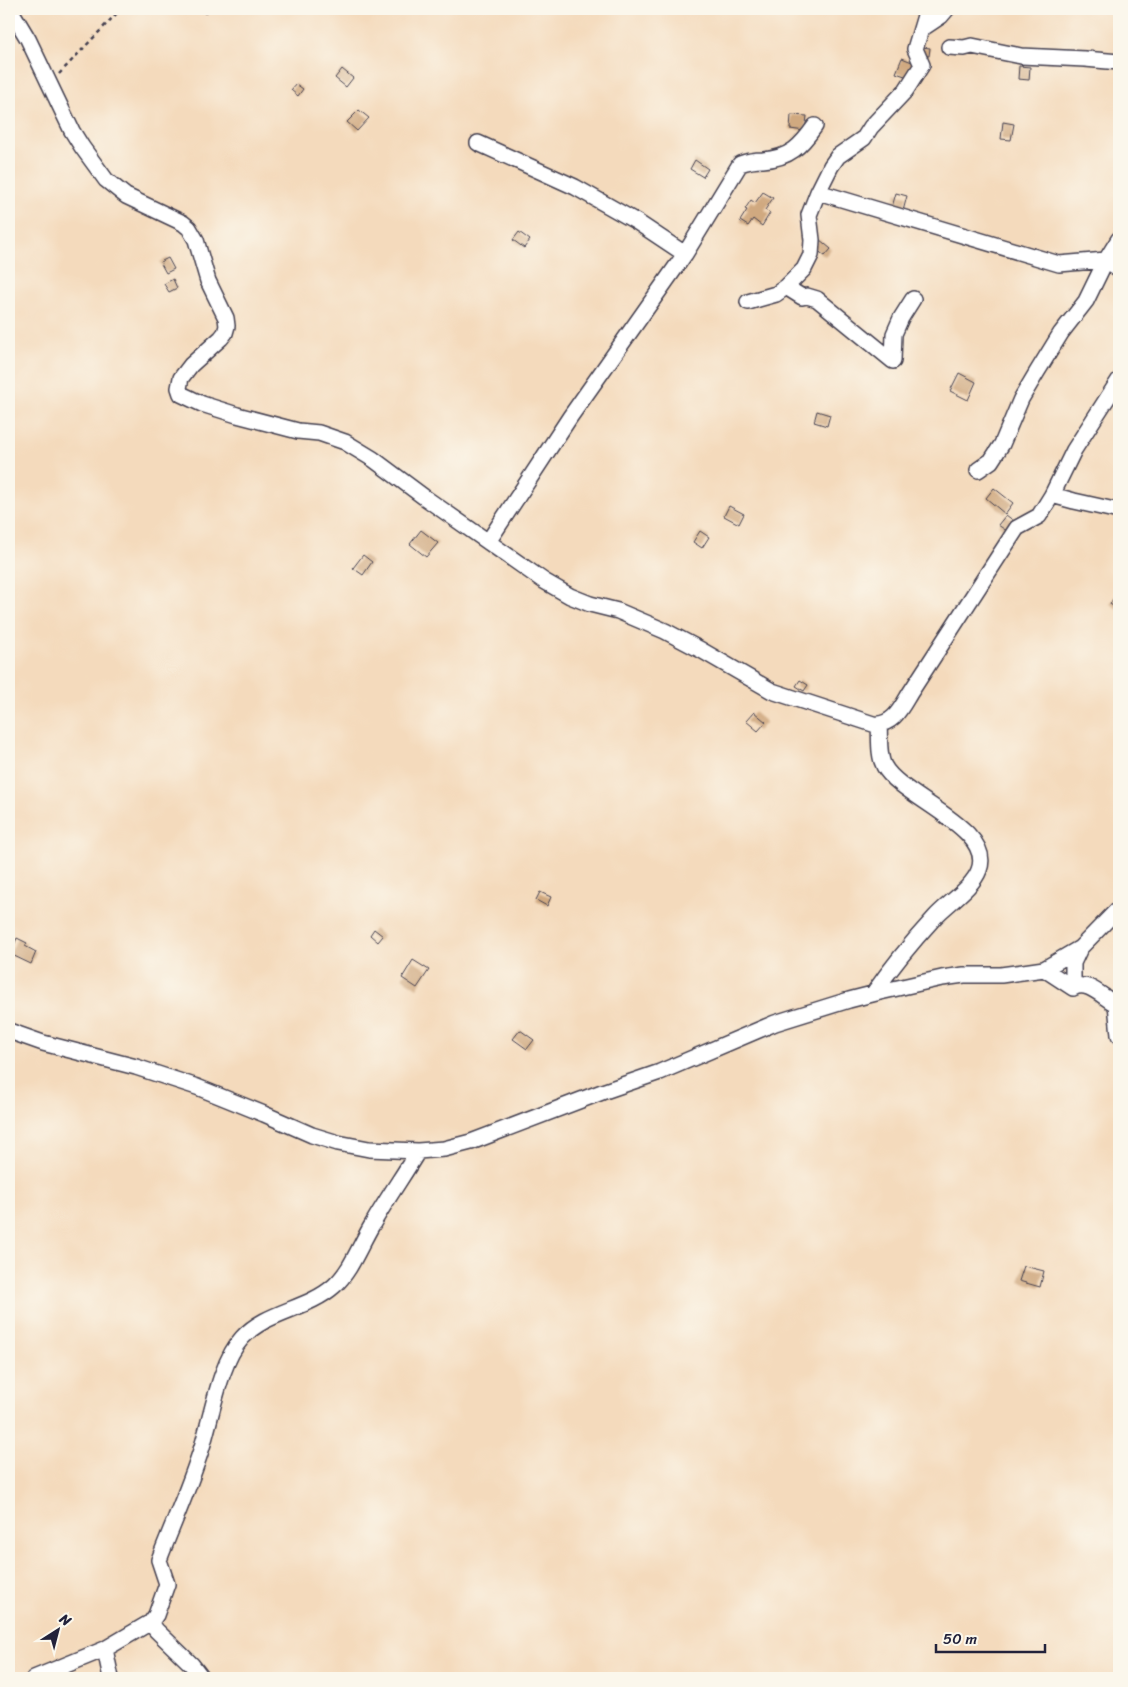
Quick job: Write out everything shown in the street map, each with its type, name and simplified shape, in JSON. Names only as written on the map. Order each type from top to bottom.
[{"type":"street","points":[[10,9],[12,16],[28,39],[82,147],[106,180],[126,196],[183,223],[189,228],[196,240],[208,281],[226,318],[227,326],[221,338],[181,378],[179,388],[181,394],[202,404],[237,415],[298,431],[319,433],[345,442],[373,459],[544,581],[570,596],[590,604],[618,611],[665,631],[772,691],[810,705],[879,724],[891,720],[1017,528],[1039,516],[1074,450],[1119,380]]},
{"type":"street","points":[[748,302],[776,294],[804,269],[811,255],[812,240],[809,215],[818,192],[838,156],[864,138],[871,127],[906,90],[922,65],[915,49],[927,9]]},
{"type":"street","points":[[922,28],[941,16],[947,9]]},
{"type":"street","points":[[949,47],[964,48],[972,46],[1021,56],[1119,62]]},
{"type":"street","points":[[488,542],[565,424],[686,254],[740,164],[788,154],[802,144],[815,126]]},
{"type":"street","points":[[478,142],[575,188],[636,222],[686,254]]},
{"type":"street","points":[[818,192],[1059,264],[1106,260],[1119,269]]},
{"type":"street","points":[[978,470],[991,462],[1002,444],[1033,379],[1061,333],[1086,301],[1106,260],[1119,239]]},
{"type":"street","points":[[786,287],[802,297],[807,296],[816,299],[893,362],[894,334],[900,318],[913,299]]},
{"type":"street","points":[[1052,494],[1074,501],[1119,510]]},
{"type":"street","points":[[873,994],[889,970],[935,918],[972,882],[979,871],[981,862],[979,850],[972,839],[961,828],[889,774],[883,764],[879,724]]},
{"type":"street","points":[[9,1031],[136,1067],[197,1087],[312,1135],[338,1143],[369,1149],[418,1151],[444,1149],[471,1142],[660,1072],[775,1023],[873,994],[964,974],[1001,975],[1044,969],[1080,948],[1119,908]]},
{"type":"street","points":[[1073,988],[1073,963],[1080,948]]},
{"type":"street","points":[[1044,969],[1073,988]]},
{"type":"street","points":[[1073,988],[1077,985],[1086,986],[1116,1004],[1119,1035]]},
{"type":"street","points":[[34,1678],[105,1649],[152,1622],[167,1584],[159,1560],[194,1469],[232,1351],[242,1338],[256,1326],[282,1312],[316,1298],[334,1286],[418,1151]]},
{"type":"street","points":[[152,1622],[156,1630],[192,1665],[202,1678]]},
{"type":"street","points":[[105,1649],[112,1678]]},
{"type":"path","points":[[50,84],[117,13],[125,9]]},
{"type":"path","points":[[197,9],[207,13]]},
{"type":"building","points":[[922,47],[930,48],[929,56],[921,55]]},
{"type":"building","points":[[902,58],[917,64],[911,78],[896,73]]},
{"type":"building","points":[[1019,66],[1030,67],[1029,80],[1018,79]]},
{"type":"building","points":[[342,69],[353,78],[346,87],[335,78]]},
{"type":"building","points":[[296,84],[303,89],[298,96],[291,90]]},
{"type":"building","points":[[359,110],[369,118],[357,131],[347,122]]},
{"type":"building","points":[[791,115],[807,116],[805,131],[790,129]]},
{"type":"building","points":[[1003,122],[1014,124],[1011,140],[1001,139]]},
{"type":"building","points":[[695,160],[708,169],[703,177],[690,169]]},
{"type":"building","points":[[763,192],[773,198],[765,210],[770,213],[762,226],[753,219],[748,226],[740,221],[747,210],[745,209],[751,200],[755,203]]},
{"type":"building","points":[[896,193],[907,196],[903,211],[892,207]]},
{"type":"building","points":[[519,232],[530,240],[524,248],[513,240]]},
{"type":"building","points":[[819,239],[831,249],[825,256],[813,247]]},
{"type":"building","points":[[168,258],[174,269],[166,273],[160,262]]},
{"type":"building","points":[[173,279],[177,288],[169,292],[164,284]]},
{"type":"building","points":[[959,373],[976,382],[968,400],[950,391]]},
{"type":"building","points":[[817,411],[830,415],[827,426],[814,422]]},
{"type":"building","points":[[994,488],[1013,503],[1005,514],[986,498]]},
{"type":"building","points":[[729,506],[744,514],[739,524],[724,516]]},
{"type":"building","points":[[1006,515],[1014,521],[1007,531],[998,525]]},
{"type":"building","points":[[421,530],[438,543],[426,557],[410,544]]},
{"type":"building","points":[[700,531],[709,537],[702,548],[693,542]]},
{"type":"building","points":[[363,555],[372,562],[363,575],[353,568]]},
{"type":"building","points":[[1117,593],[1119,594],[1119,610],[1110,604]]},
{"type":"building","points":[[800,680],[808,685],[804,691],[796,686]]},
{"type":"building","points":[[754,712],[766,722],[758,731],[746,721]]},
{"type":"building","points":[[540,892],[551,897],[547,906],[536,900]]},
{"type":"building","points":[[374,929],[383,936],[378,942],[370,935]]},
{"type":"building","points":[[17,938],[27,943],[25,946],[36,952],[31,964],[10,954]]},
{"type":"building","points":[[413,960],[429,970],[417,988],[402,978]]},
{"type":"building","points":[[520,1030],[534,1040],[527,1049],[513,1039]]},
{"type":"building","points":[[1024,1266],[1044,1271],[1040,1287],[1019,1281]]}]
